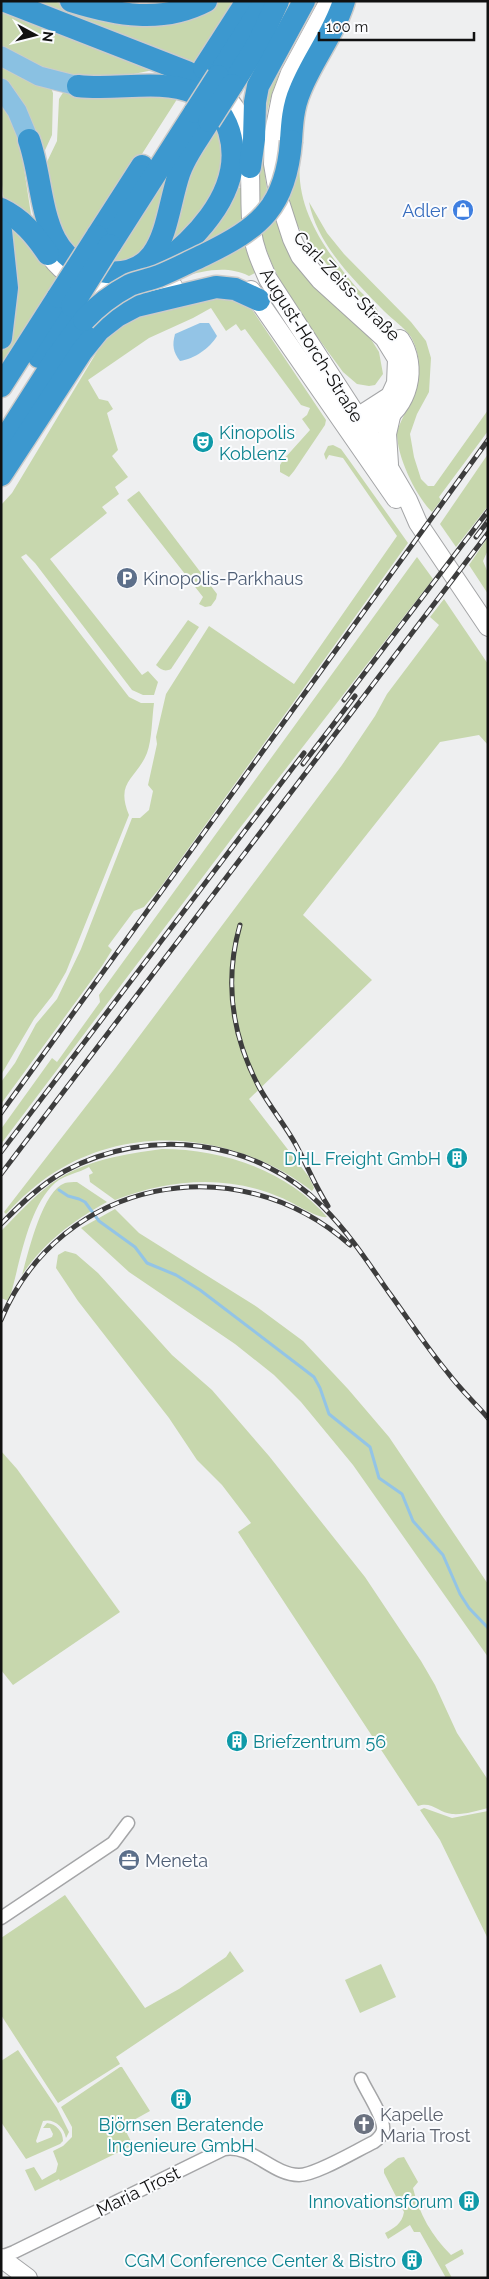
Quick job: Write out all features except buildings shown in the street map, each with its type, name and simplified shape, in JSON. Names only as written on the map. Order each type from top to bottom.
[{"type":"highway","points":[[5,1],[187,72],[215,78]]},
{"type":"highway","points":[[71,1],[119,13],[158,16],[182,11],[206,1]]},
{"type":"highway","points":[[94,1],[119,13]]},
{"type":"highway","points":[[29,140],[37,164],[49,222],[60,246],[70,258],[83,267],[99,272],[117,272],[133,268],[145,261],[159,245],[166,230],[195,113],[215,78],[247,1]]},
{"type":"highway","points":[[1,417],[71,308],[104,241],[195,113],[215,78],[266,1]]},
{"type":"highway","points":[[215,78],[258,44],[278,1]]},
{"type":"highway","points":[[250,167],[258,86],[304,1]]},
{"type":"highway","points":[[130,285],[166,273],[233,240],[251,229],[269,208],[282,184],[288,164],[294,111],[300,91],[336,24],[344,1]]},
{"type":"highway","points":[[1,386],[71,308],[96,307],[171,257],[200,228],[225,188],[233,158],[228,129],[215,106],[195,93],[173,86],[148,85],[105,88],[78,86]]},
{"type":"highway","points":[[1,209],[31,231],[48,254]]},
{"type":"highway","points":[[1,338],[7,293],[2,233]]},
{"type":"highway","points":[[1,475],[82,351],[99,330],[118,316],[136,306],[216,287],[235,289],[259,300]]},
{"type":"highway","points":[[1,445],[57,357],[71,308]]},
{"type":"main road","name":"Carl-Zeiss-Straße","points":[[329,1],[290,73],[276,114],[273,141],[274,176],[279,199],[296,248],[306,265],[328,288],[384,338],[394,351],[398,368],[396,383],[390,396],[376,403],[355,423]]},
{"type":"main road","name":"August-Horch-Straße","points":[[1,56],[39,76],[78,86],[160,75],[215,78],[237,111],[248,144],[252,231],[259,259],[272,286],[343,394],[355,423],[401,506],[418,523]]},
{"type":"main road","name":"August-Horch-Straße","points":[[1,88],[17,111],[29,140],[38,227],[48,254],[69,275],[99,288],[120,292],[141,292],[221,276],[242,282],[259,300],[391,472],[408,500],[418,523],[488,627]]},
{"type":"main road","name":"Carl-Zeiss-Straße","points":[[287,222],[316,258],[396,333],[403,343],[410,364],[410,378],[402,399],[392,412],[376,424],[355,423]]},
{"type":"main road","points":[[343,394],[362,402],[376,403]]},
{"type":"main road","points":[[391,472],[386,434],[392,412]]},
{"type":"main road","points":[[1,2257],[28,2278]]},
{"type":"street","points":[[1,1918],[113,1843],[128,1823]]},
{"type":"street","name":"Maria Trost","points":[[1,2257],[224,2148],[241,2149],[291,2174],[301,2175],[321,2168],[381,2136],[384,2129],[381,2120],[361,2079]]},
{"type":"green space","points":[[17,1],[53,1],[102,15],[216,1],[239,1],[194,71]]},
{"type":"green space","points":[[310,1],[316,1],[290,50],[272,94],[264,140],[264,166],[268,196],[259,209],[258,113]]},
{"type":"green space","points":[[1,5],[163,68],[114,78],[60,75],[1,49]]},
{"type":"green space","points":[[1,64],[51,88],[53,93],[52,135],[41,159],[12,91],[1,78]]},
{"type":"green space","points":[[64,91],[181,93],[76,257],[65,247],[45,166],[57,141],[59,99]]},
{"type":"green space","points":[[1,98],[18,129],[32,221],[4,204],[1,175]]},
{"type":"green space","points":[[201,116],[142,257],[105,267]]},
{"type":"green space","points":[[217,119],[228,154],[203,217],[159,253],[182,178]]},
{"type":"green space","points":[[238,156],[239,188],[242,188],[242,226],[191,253]]},
{"type":"green space","points":[[300,159],[302,195],[314,228],[333,258],[356,287],[375,306],[378,312],[338,276],[311,246],[300,230],[292,214],[288,195]]},
{"type":"green space","points":[[309,202],[327,233],[344,254],[411,322],[426,341],[431,358],[429,392],[417,414],[410,434],[414,457],[421,479],[428,486],[434,486],[488,410],[488,431],[439,497],[441,500],[432,512],[413,485],[403,463],[398,441],[397,431],[417,383],[419,367],[414,344],[405,330],[387,314],[339,261],[320,233],[313,218]]},
{"type":"green space","points":[[274,217],[286,244],[369,336],[379,352],[383,374],[375,385],[357,384],[343,372],[284,288],[267,251],[261,231]]},
{"type":"green space","points":[[6,221],[63,277],[1,374],[1,355],[6,339]]},
{"type":"green space","points":[[245,247],[255,273],[249,276],[232,271],[215,270],[181,277]]},
{"type":"green space","points":[[218,290],[249,305],[326,420],[325,425],[289,477],[280,472],[280,465],[283,460],[310,430],[302,419],[307,415],[310,408],[301,405],[245,329],[241,331],[236,324],[226,331],[211,308],[149,338],[88,380],[99,399],[108,401],[113,409],[107,413],[118,450],[112,456],[128,477],[115,487],[119,494],[102,507],[107,513],[50,559],[142,675],[148,671],[158,682],[154,695],[143,695],[132,690],[35,563],[26,554],[21,557],[129,697],[141,703],[154,703],[149,748],[129,781],[124,795],[129,815],[66,972],[52,996],[34,1019],[1,1075],[1,505],[12,493],[98,350],[99,344],[115,323]]},
{"type":"green space","points":[[333,445],[341,449],[408,543],[160,888],[144,907],[134,911],[108,946],[112,950],[102,966],[1,1104],[1,1082],[15,1063],[36,1024],[57,999],[81,949],[132,818],[140,818],[149,810],[153,791],[148,785],[166,694],[209,626],[294,684],[397,536],[343,458],[329,455],[326,460],[324,454],[328,446]]},
{"type":"green space","points":[[488,454],[488,506],[456,547],[440,524]]},
{"type":"green space","points":[[139,491],[217,594],[211,606],[205,607],[199,604],[203,597],[127,500]]},
{"type":"green space","points":[[488,537],[488,550],[483,561],[488,573],[488,594],[469,565]]},
{"type":"green space","points":[[417,557],[433,579],[236,833],[1,1144],[1,1129],[52,1058],[57,1062],[100,1002],[99,995]]},
{"type":"green space","points":[[444,599],[488,664],[488,745],[479,735],[440,742],[303,915],[372,980],[249,1099],[309,1177],[314,1188],[312,1191],[283,1172],[252,1157],[220,1147],[186,1141],[153,1141],[119,1146],[86,1156],[42,1181],[6,1214],[4,1212],[114,1070],[342,765],[375,716],[387,694],[439,625],[430,617]]},
{"type":"green space","points":[[188,620],[199,627],[171,669],[161,669],[156,665]]},
{"type":"green space","points":[[162,1149],[207,1153],[252,1165],[293,1187],[327,1217],[305,1210],[262,1190],[220,1183],[198,1182],[156,1187],[115,1200],[90,1182],[89,1175],[93,1173],[89,1167],[59,1180],[46,1193],[38,1206],[26,1236],[10,1297],[8,1301],[1,1298],[1,1231],[32,1200],[64,1175],[91,1163]]},
{"type":"green space","points":[[77,1182],[107,1202],[83,1216],[60,1233],[30,1263],[22,1275],[37,1224],[49,1198],[57,1188],[65,1183]]},
{"type":"green space","points":[[115,1209],[139,1233],[257,1307],[303,1341],[389,1437],[488,1584],[488,1657],[353,1465],[301,1402],[274,1375],[235,1344],[129,1272],[81,1228]]},
{"type":"green space","points":[[65,1251],[76,1254],[98,1273],[172,1355],[212,1390],[269,1456],[365,1577],[421,1661],[435,1685],[457,1733],[488,1780],[488,1808],[456,1814],[447,1813],[427,1805],[418,1806],[238,1532],[251,1523],[222,1485],[197,1460],[169,1418],[78,1301],[56,1268],[58,1255]]},
{"type":"green space","points":[[1,1451],[17,1469],[120,1612],[13,1685],[1,1670]]},
{"type":"green space","points":[[424,1808],[452,1818],[488,1811],[488,1939],[440,1840],[420,1810]]},
{"type":"green space","points":[[65,1895],[145,2008],[179,1989],[226,1957],[230,1951],[244,1971],[116,2057],[120,2064],[58,2103],[1,2015],[1,1938]]},
{"type":"green space","points":[[381,1964],[396,1997],[360,2013],[345,1980]]},
{"type":"green space","points":[[18,2050],[57,2108],[69,2132],[66,2138],[58,2124],[47,2120],[43,2121],[37,2143],[52,2137],[53,2134],[50,2128],[43,2128],[47,2123],[58,2129],[62,2134],[63,2141],[26,2159],[1,2122],[1,2061]]},
{"type":"green space","points":[[122,2067],[150,2111],[123,2126],[133,2145],[60,2181],[59,2179],[35,2191],[25,2170],[34,2167],[42,2180],[56,2172],[58,2164],[53,2151],[63,2146],[72,2137],[72,2127],[61,2107]]},
{"type":"green space","points":[[404,2157],[418,2182],[413,2188],[427,2224],[451,2255],[462,2249],[464,2254],[445,2265],[452,2278],[446,2278],[420,2232],[414,2232],[410,2225],[388,2239],[385,2233],[399,2223],[404,2212],[384,2173],[384,2169],[398,2158]]},
{"type":"water","points":[[200,323],[209,323],[217,336],[201,352],[191,358],[180,361],[174,348],[175,334]]},
{"type":"waterway","points":[[59,1190],[68,1196],[85,1202],[99,1221],[135,1247],[147,1263],[176,1275],[200,1290],[314,1377],[329,1414],[370,1447],[379,1478],[402,1494],[413,1521],[443,1555],[460,1594],[469,1608],[488,1628]]},
{"type":"railway","points":[[1,1113],[488,440]]},
{"type":"railway","points":[[344,700],[488,511]]},
{"type":"railway","points":[[476,537],[488,521]]},
{"type":"railway","points":[[1,1174],[488,533]]},
{"type":"railway","points":[[303,764],[355,696]]},
{"type":"railway","points":[[1,1152],[304,753]]},
{"type":"railway","points":[[240,925],[232,967],[232,987],[233,1008],[242,1048],[259,1087],[292,1138],[328,1206]]},
{"type":"railway","points":[[1,1224],[23,1202],[56,1176],[97,1157],[131,1148],[165,1144],[200,1146],[234,1153],[266,1166],[296,1184],[323,1207],[358,1249],[418,1334],[457,1385],[488,1418]]},
{"type":"railway","points":[[1,1320],[28,1272],[65,1234],[108,1207],[155,1191],[205,1187],[256,1194],[305,1213],[350,1245]]},
{"type":"place","name":"Adler","points":[[463,210]]},
{"type":"place","name":"Kinopolis Koblenz","points":[[203,442]]},
{"type":"place","name":"Kinopolis-Parkhaus","points":[[127,578]]},
{"type":"place","name":"DHL Freight GmbH","points":[[457,1158]]},
{"type":"place","name":"Briefzentrum 56","points":[[237,1741]]},
{"type":"place","name":"Meneta","points":[[129,1860]]},
{"type":"place","name":"Björnsen Beratende Ingenieure GmbH","points":[[181,2099]]},
{"type":"place","name":"Kapelle Maria Trost","points":[[364,2124]]},
{"type":"place","name":"Innovationsforum","points":[[469,2201]]},
{"type":"place","name":"CGM Conference Center & Bistro","points":[[412,2260]]}]
